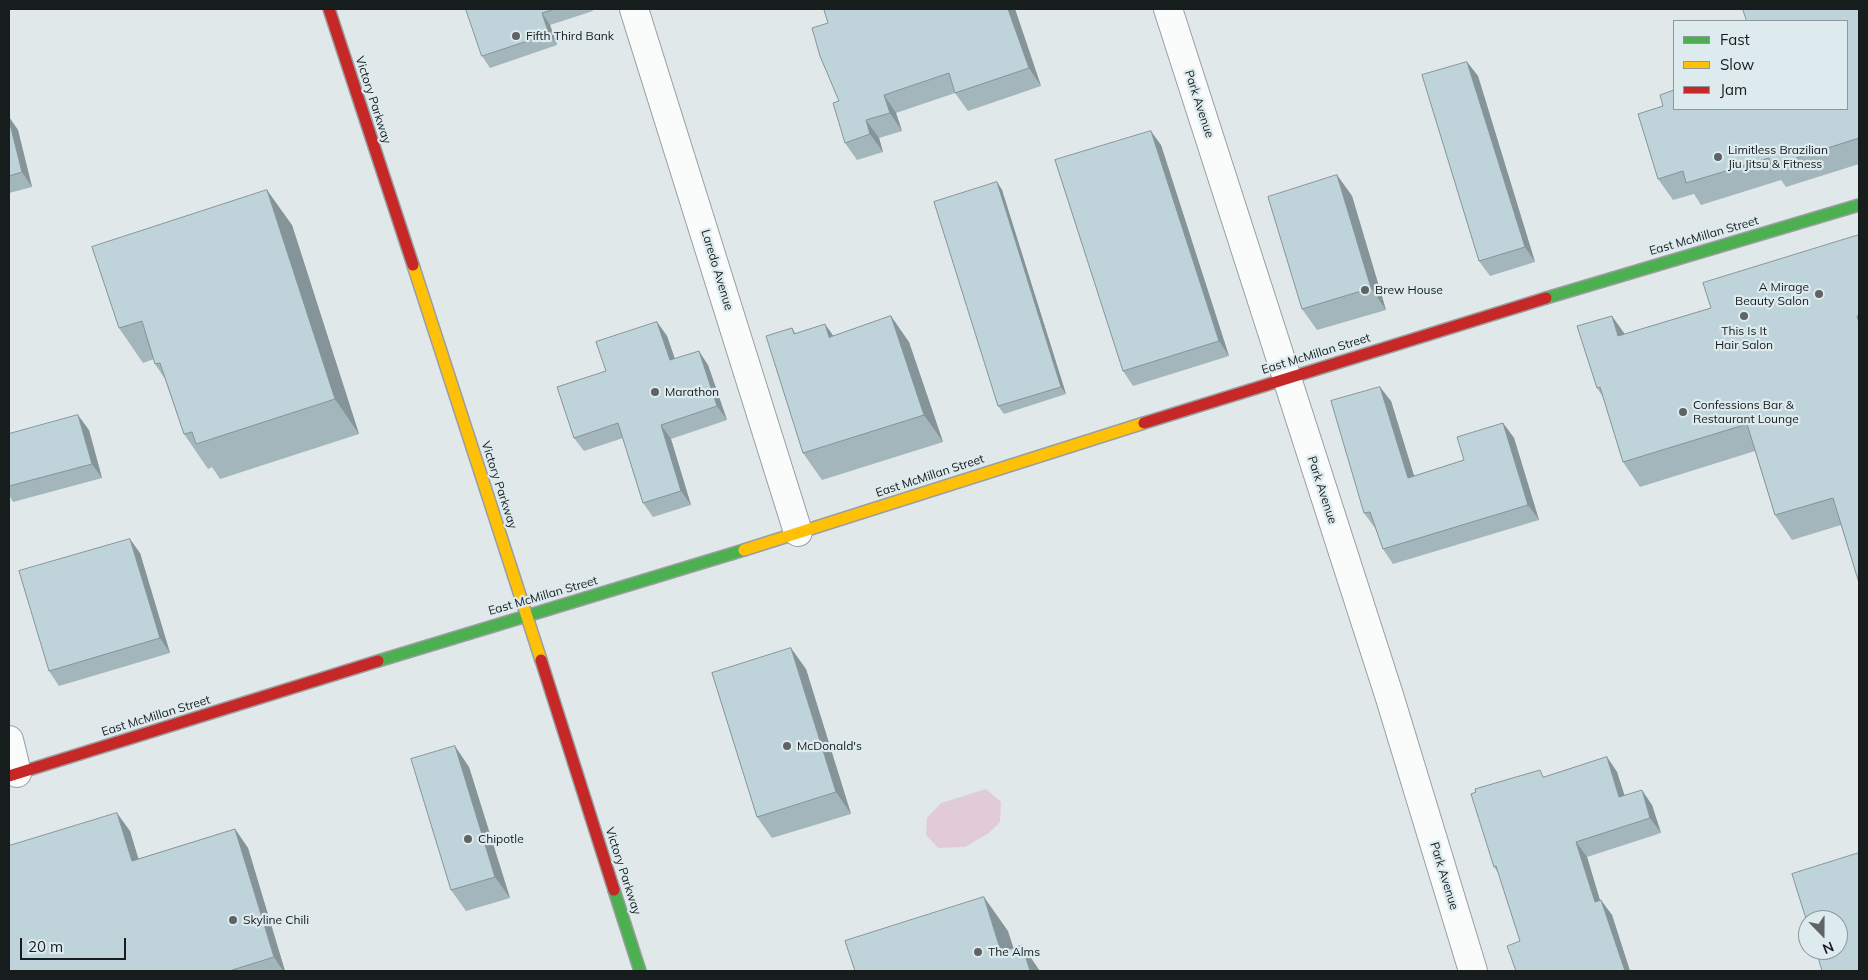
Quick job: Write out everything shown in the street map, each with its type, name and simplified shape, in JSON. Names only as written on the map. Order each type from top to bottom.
[{"type":"main road","name":"Victory Parkway","points":[[329,9],[640,971]]},
{"type":"main road","name":"East McMillan Street","points":[[13,774],[526,615],[607,592],[1590,284],[1859,205]]},
{"type":"street","name":"Laredo Avenue","points":[[634,9],[798,532]]},
{"type":"street","name":"Park Avenue","points":[[1168,9],[1389,695],[1473,971]]},
{"type":"street","points":[[9,740],[13,774]]},
{"type":"shaded area","points":[[986,789],[1001,802],[1000,822],[989,833],[965,847],[938,848],[926,835],[927,818],[941,803]]},
{"type":"building","name":"Fifth Third Bank","points":[[466,9],[555,9],[542,13],[549,34],[482,56]]},
{"type":"building","points":[[1008,9],[1029,68],[955,93],[949,73],[884,95],[890,113],[866,120],[870,134],[845,143],[833,103],[839,101],[820,56],[812,28],[828,23],[824,10]]},
{"type":"building","points":[[1743,9],[1859,9],[1859,138],[1771,166],[1769,158],[1686,183],[1683,171],[1658,179],[1638,114],[1663,106],[1660,95],[1673,90],[1673,110],[1848,110],[1848,20],[1747,20]]},
{"type":"building","points":[[1467,62],[1525,247],[1479,261],[1422,75]]},
{"type":"building","points":[[9,120],[22,172],[9,176]]},
{"type":"building","points":[[1151,131],[1219,341],[1123,371],[1055,160]]},
{"type":"building","points":[[1337,175],[1371,288],[1302,309],[1268,197]]},
{"type":"building","points":[[997,182],[1061,387],[998,406],[934,202]]},
{"type":"building","points":[[267,190],[335,399],[196,444],[192,432],[184,434],[160,363],[155,364],[142,321],[119,328],[92,247]]},
{"type":"building","points":[[1859,235],[1859,315],[1857,316],[1859,323],[1859,583],[1833,498],[1775,515],[1747,424],[1623,462],[1600,387],[1597,388],[1577,326],[1612,316],[1618,336],[1711,308],[1703,283]]},
{"type":"building","points":[[891,316],[924,415],[803,453],[766,336],[792,328],[794,334],[825,324],[829,337]]},
{"type":"building","name":"Marathon","points":[[657,322],[670,360],[699,351],[717,406],[661,425],[681,491],[643,503],[618,423],[574,438],[557,387],[606,371],[596,342]]},
{"type":"building","points":[[1380,387],[1408,478],[1464,460],[1457,437],[1503,423],[1528,505],[1383,549],[1370,512],[1364,513],[1331,401]]},
{"type":"building","points":[[78,415],[92,464],[9,486],[9,434]]},
{"type":"building","points":[[130,539],[160,638],[49,671],[19,571]]},
{"type":"building","name":"McDonald's","points":[[791,648],[836,792],[757,817],[712,673]]},
{"type":"building","name":"Chipotle","points":[[455,746],[495,877],[451,890],[411,759]]},
{"type":"building","points":[[1607,757],[1619,797],[1642,790],[1650,818],[1576,842],[1595,902],[1601,900],[1625,971],[1516,971],[1507,946],[1520,941],[1471,794],[1476,792],[1475,789],[1540,770],[1543,777]]},
{"type":"building","points":[[117,813],[132,861],[235,829],[274,957],[229,971],[9,971],[9,846]]},
{"type":"building","points":[[1859,853],[1859,971],[1822,971],[1819,960],[1848,960],[1848,910],[1803,910],[1792,874]]},
{"type":"building","points":[[984,897],[1001,952],[1022,945],[1030,971],[855,971],[845,941]]},
{"type":"traffic: fast","points":[[1546,298],[1859,205]]},
{"type":"traffic: fast","points":[[378,661],[744,550]]},
{"type":"traffic: fast","points":[[614,890],[640,971]]},
{"type":"traffic: slow","points":[[413,265],[541,660]]},
{"type":"traffic: slow","points":[[744,550],[1144,423]]},
{"type":"traffic: jam","points":[[329,9],[413,265]]},
{"type":"traffic: jam","points":[[1144,423],[1546,298]]},
{"type":"traffic: jam","points":[[541,660],[614,890]]},
{"type":"traffic: jam","points":[[9,776],[378,661]]},
{"type":"place","name":"Fifth Third Bank","points":[[516,36]]},
{"type":"place","name":"Limitless Brazilian Jiu Jitsu & Fitness","points":[[1718,157]]},
{"type":"place","name":"Brew House","points":[[1365,290]]},
{"type":"place","name":"A Mirage Beauty Salon","points":[[1819,294]]},
{"type":"place","name":"This Is It Hair Salon","points":[[1744,316]]},
{"type":"place","name":"Marathon","points":[[655,392]]},
{"type":"place","name":"Confessions Bar & Restaurant Lounge","points":[[1683,412]]},
{"type":"place","name":"McDonald's","points":[[787,746]]},
{"type":"place","name":"Chipotle","points":[[468,839]]},
{"type":"place","name":"Skyline Chili","points":[[233,920]]},
{"type":"place","name":"The Alms","points":[[978,952]]}]
